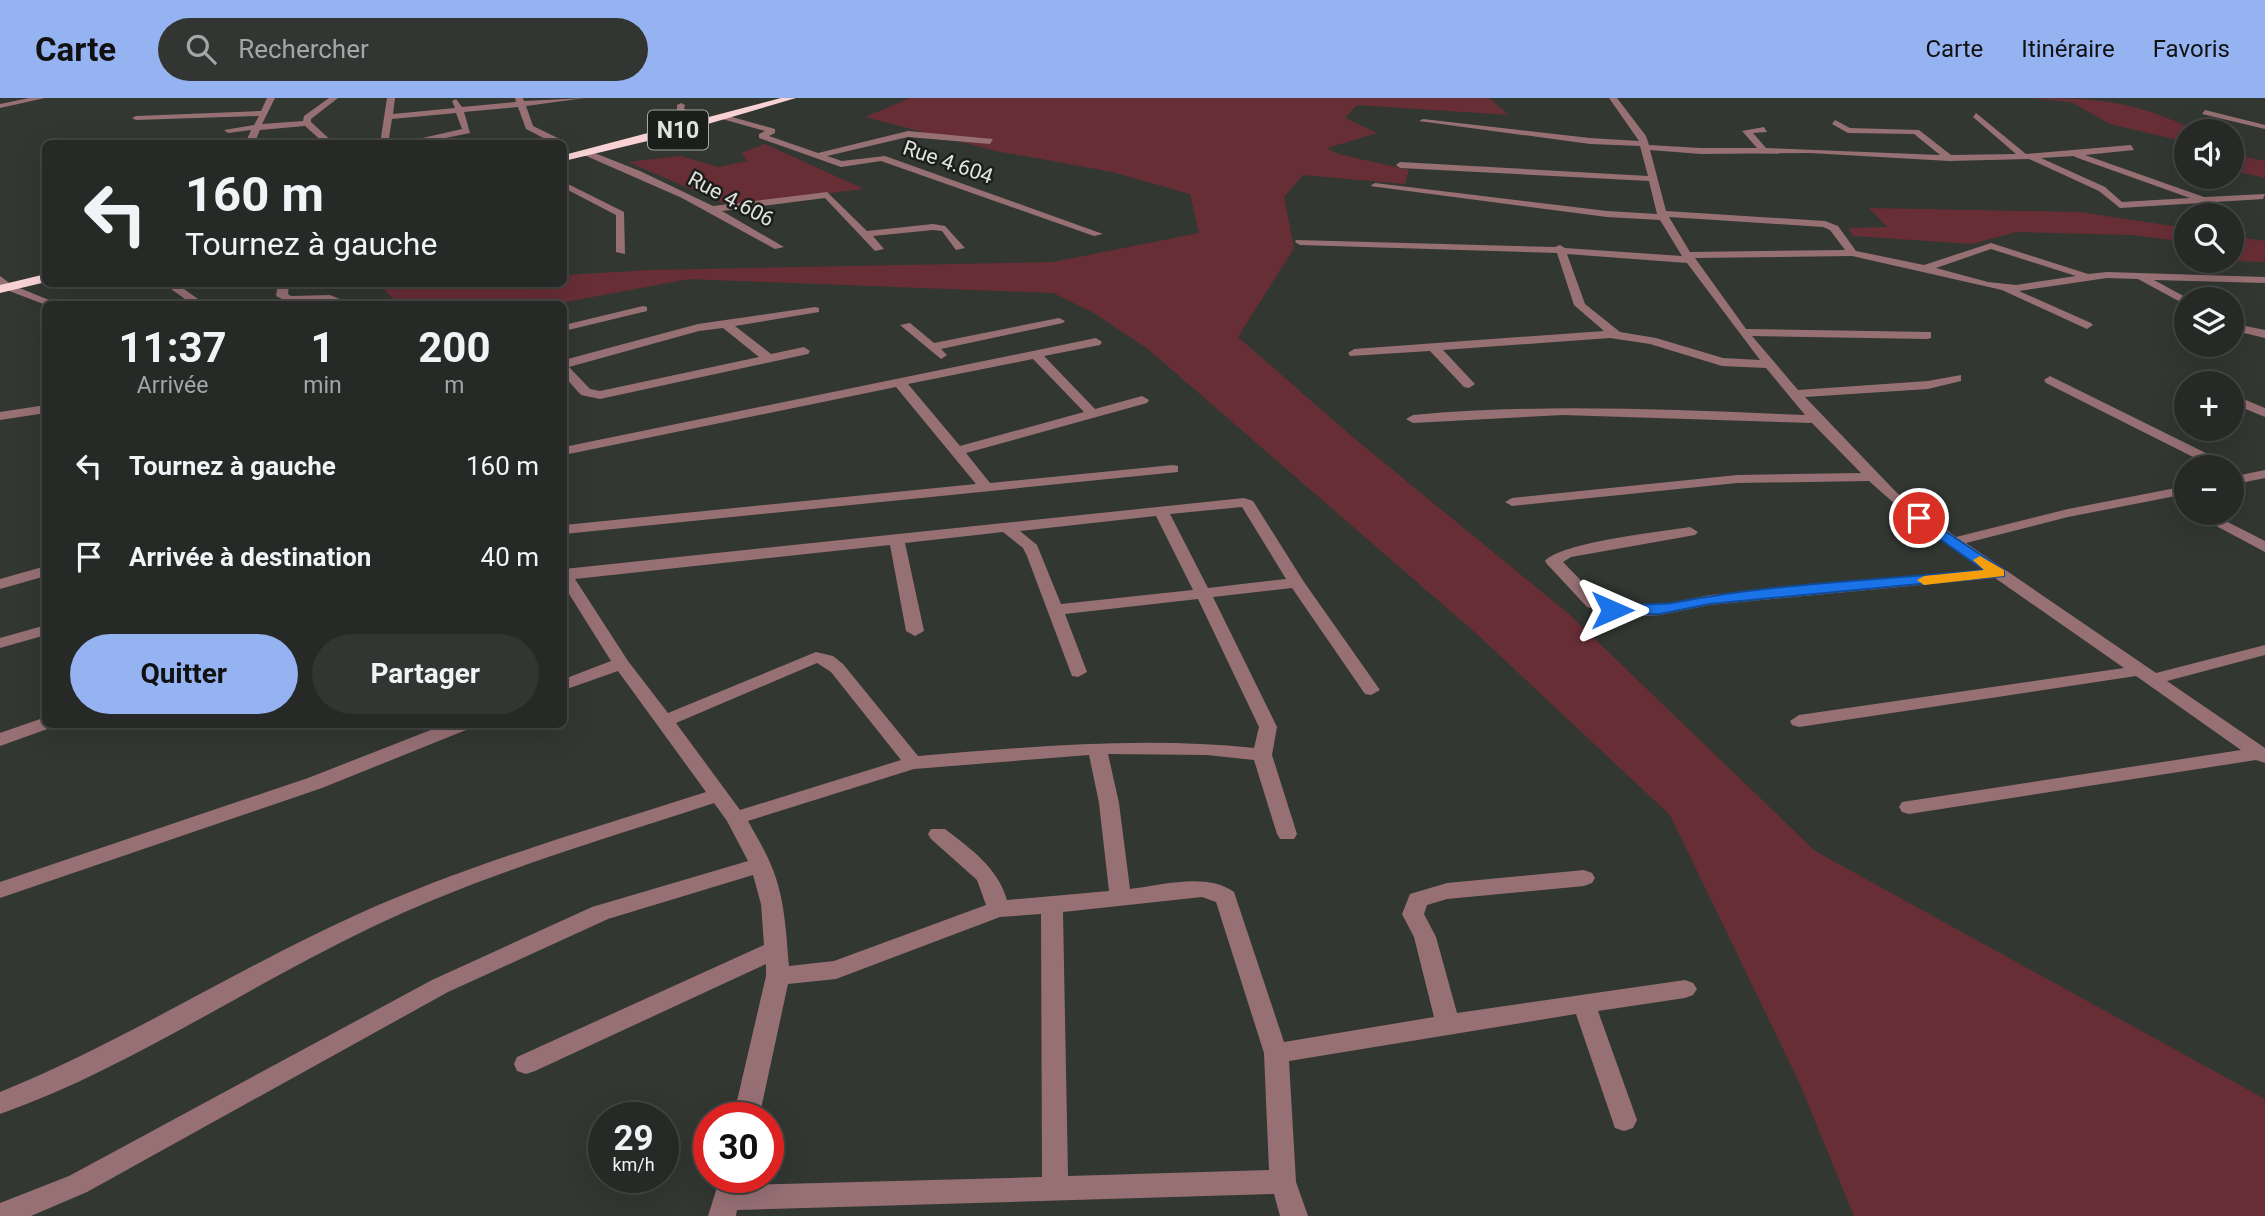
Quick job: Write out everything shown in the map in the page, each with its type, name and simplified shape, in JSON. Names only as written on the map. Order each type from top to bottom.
[{"type":"highway","name":"N10","points":[[567,157],[707,122],[785,99]]},
{"type":"highway","points":[[3,285],[42,279]]},
{"type":"street","points":[[0,106],[41,98]]},
{"type":"street","points":[[251,140],[271,98]]},
{"type":"street","points":[[307,123],[307,118],[313,111],[334,98]]},
{"type":"street","points":[[384,140],[391,98]]},
{"type":"street","points":[[421,140],[467,131],[457,110],[455,98]]},
{"type":"street","points":[[386,117],[519,101],[581,98]]},
{"type":"street","points":[[1613,98],[1646,146],[1662,216],[1689,257],[1743,332],[1816,419],[1872,477],[1910,511],[1953,542],[2262,755]]},
{"type":"street","name":"Rue 4.606","points":[[519,101],[529,127],[555,140]]},
{"type":"street","points":[[681,105],[680,110],[707,122]]},
{"type":"street","points":[[2205,111],[2265,127]]},
{"type":"street","points":[[136,118],[264,113]]},
{"type":"street","points":[[1976,115],[2027,157],[2102,189],[2120,205],[2263,196]]},
{"type":"street","name":"Rue 4.604","points":[[725,117],[772,131],[762,136],[841,164],[882,158],[1098,234]]},
{"type":"street","points":[[1423,121],[1590,141],[1711,151],[1763,149],[1949,158],[2027,157],[2131,148]]},
{"type":"street","points":[[1835,122],[1848,130],[1916,132],[1949,158]]},
{"type":"street","points":[[228,130],[307,123],[326,140]]},
{"type":"street","points":[[1763,149],[1746,131],[1764,130]]},
{"type":"street","points":[[817,156],[908,134],[990,141]]},
{"type":"street","points":[[2119,136],[2131,148],[2144,154]]},
{"type":"street","name":"Rue 4.606","points":[[567,146],[627,167],[714,209],[779,247]]},
{"type":"street","points":[[2071,153],[2207,201]]},
{"type":"street","points":[[1400,166],[1654,180]]},
{"type":"street","points":[[567,186],[621,214],[621,252]]},
{"type":"street","points":[[1375,186],[1595,213],[1825,224],[1834,228],[1852,253]]},
{"type":"street","points":[[714,209],[827,195],[879,249]]},
{"type":"street","points":[[2230,199],[2265,209]]},
{"type":"street","points":[[866,234],[933,226],[945,229],[960,248]]},
{"type":"street","points":[[1300,242],[1429,248],[1560,248],[1689,257],[1852,253],[2001,287],[2087,325]]},
{"type":"street","points":[[1926,268],[1991,246],[2086,276]]},
{"type":"street","points":[[1560,248],[1580,305],[1616,335]]},
{"type":"street","points":[[2001,287],[2029,288],[2086,276],[2265,279]]},
{"type":"street","points":[[2140,276],[2174,295]]},
{"type":"street","points":[[3,285],[45,301]]},
{"type":"street","points":[[174,287],[195,301]]},
{"type":"street","points":[[284,287],[282,296],[289,299],[328,297],[338,301]]},
{"type":"street","points":[[567,327],[643,309]]},
{"type":"street","points":[[567,366],[724,323],[815,310]]},
{"type":"street","points":[[932,347],[1059,321]]},
{"type":"street","points":[[724,323],[769,359]]},
{"type":"street","points":[[906,325],[957,368]]},
{"type":"street","points":[[2244,329],[2265,334]]},
{"type":"street","points":[[1743,332],[1927,335]]},
{"type":"street","points":[[1354,353],[1560,335],[1616,335],[1652,341],[1714,360],[1770,364]]},
{"type":"street","points":[[567,450],[957,368],[1096,342]]},
{"type":"street","points":[[1432,346],[1469,384]]},
{"type":"street","points":[[567,370],[586,391],[600,395],[804,351]]},
{"type":"street","points":[[1035,354],[1093,414]]},
{"type":"street","points":[[1796,394],[1928,385],[1957,378]]},
{"type":"street","points":[[2050,380],[2199,455]]},
{"type":"street","points":[[900,382],[985,486]]},
{"type":"street","points":[[959,451],[1142,400]]},
{"type":"street","points":[[2244,404],[2265,413]]},
{"type":"street","points":[[0,416],[42,410]]},
{"type":"street","points":[[1413,419],[1482,411],[1542,410],[1816,419]]},
{"type":"street","points":[[567,530],[1173,468]]},
{"type":"street","points":[[2244,476],[2265,474]]},
{"type":"street","points":[[1512,502],[1737,479],[1872,477]]},
{"type":"street","points":[[1953,542],[2068,513],[2174,493]]},
{"type":"street","points":[[2164,495],[2174,500]]},
{"type":"street","points":[[567,574],[896,538],[1008,529],[1237,502],[1248,504],[1296,583],[1371,690]]},
{"type":"street","points":[[1160,510],[1268,727],[1262,755],[1287,834]]},
{"type":"street","points":[[2222,525],[2265,547]]},
{"type":"street","points":[[1008,529],[1029,545],[1035,556],[1078,671]]},
{"type":"street","points":[[1690,532],[1567,553],[1553,561],[1593,603],[1627,612],[1660,610],[1710,600],[1998,573]]},
{"type":"street","points":[[896,538],[915,631]]},
{"type":"street","points":[[0,584],[42,572]]},
{"type":"street","points":[[567,579],[621,663],[736,818],[761,865],[772,904],[778,948],[778,976],[750,1102]]},
{"type":"street","points":[[1055,610],[1296,583]]},
{"type":"street","points":[[0,643],[42,631]]},
{"type":"street","points":[[1799,721],[2144,676],[2265,650]]},
{"type":"street","points":[[664,721],[816,657],[827,660],[837,668],[913,764]]},
{"type":"street","points":[[567,684],[621,663]]},
{"type":"street","points":[[0,740],[42,724]]},
{"type":"street","points":[[0,890],[315,783],[454,728]]},
{"type":"street","points":[[736,818],[913,764],[1097,748],[1207,749],[1262,755]]},
{"type":"street","points":[[1097,748],[1109,803],[1120,897]]},
{"type":"street","points":[[1909,807],[2262,755]]},
{"type":"street","points":[[0,1103],[62,1080],[363,922],[484,873],[717,795]]},
{"type":"street","points":[[938,834],[984,873],[997,894],[998,909]]},
{"type":"street","points":[[0,1216],[78,1184],[440,986],[600,914],[761,865]]},
{"type":"street","points":[[1448,1024],[1425,937],[1413,914],[1418,900],[1447,891],[1584,878]]},
{"type":"street","points":[[778,976],[836,970],[998,909],[1202,889],[1217,891],[1226,898],[1276,1053],[1283,1182],[1294,1216]]},
{"type":"street","points":[[1052,905],[1055,1186]]},
{"type":"street","points":[[526,1064],[778,948]]},
{"type":"street","points":[[1276,1053],[1685,989]]},
{"type":"street","points":[[1584,1004],[1624,1120]]},
{"type":"street","points":[[727,1197],[1055,1186],[1283,1182]]},
{"type":"shaded area","points":[[910,98],[1489,98],[1509,115],[1357,105],[1345,118],[1377,133],[1327,148],[1338,154],[1409,170],[1405,184],[1303,175],[1284,197],[1294,248],[1238,337],[1355,439],[1570,615],[1815,851],[2265,1099],[2265,1216],[1854,1216],[1799,1082],[1670,815],[1478,635],[1148,349],[1094,313],[1053,293],[689,279],[567,302],[394,301],[383,287],[567,287],[567,275],[651,270],[1053,262],[1199,233],[1190,194],[1112,172],[996,151],[865,117]]},
{"type":"shaded area","points":[[2028,98],[2095,100],[2134,107],[2174,121],[2174,139],[2110,124],[2071,102]]},
{"type":"shaded area","points":[[765,144],[864,189],[728,205],[628,162],[680,156],[719,167],[747,161],[741,153]]},
{"type":"shaded area","points":[[2244,156],[2265,161],[2265,178],[2244,173]]},
{"type":"shaded area","points":[[1869,208],[2079,212],[2174,226],[2174,240],[2133,235],[2016,232],[1972,244],[1853,236],[1848,228],[1887,227]]},
{"type":"shaded area","points":[[2244,238],[2265,241],[2265,262],[2244,261]]},
{"type":"slow traffic","points":[[1924,580],[1998,573],[1980,560]]},
{"type":"route","points":[[1612,610],[1660,610],[1710,600],[1998,573],[1919,518]]}]
